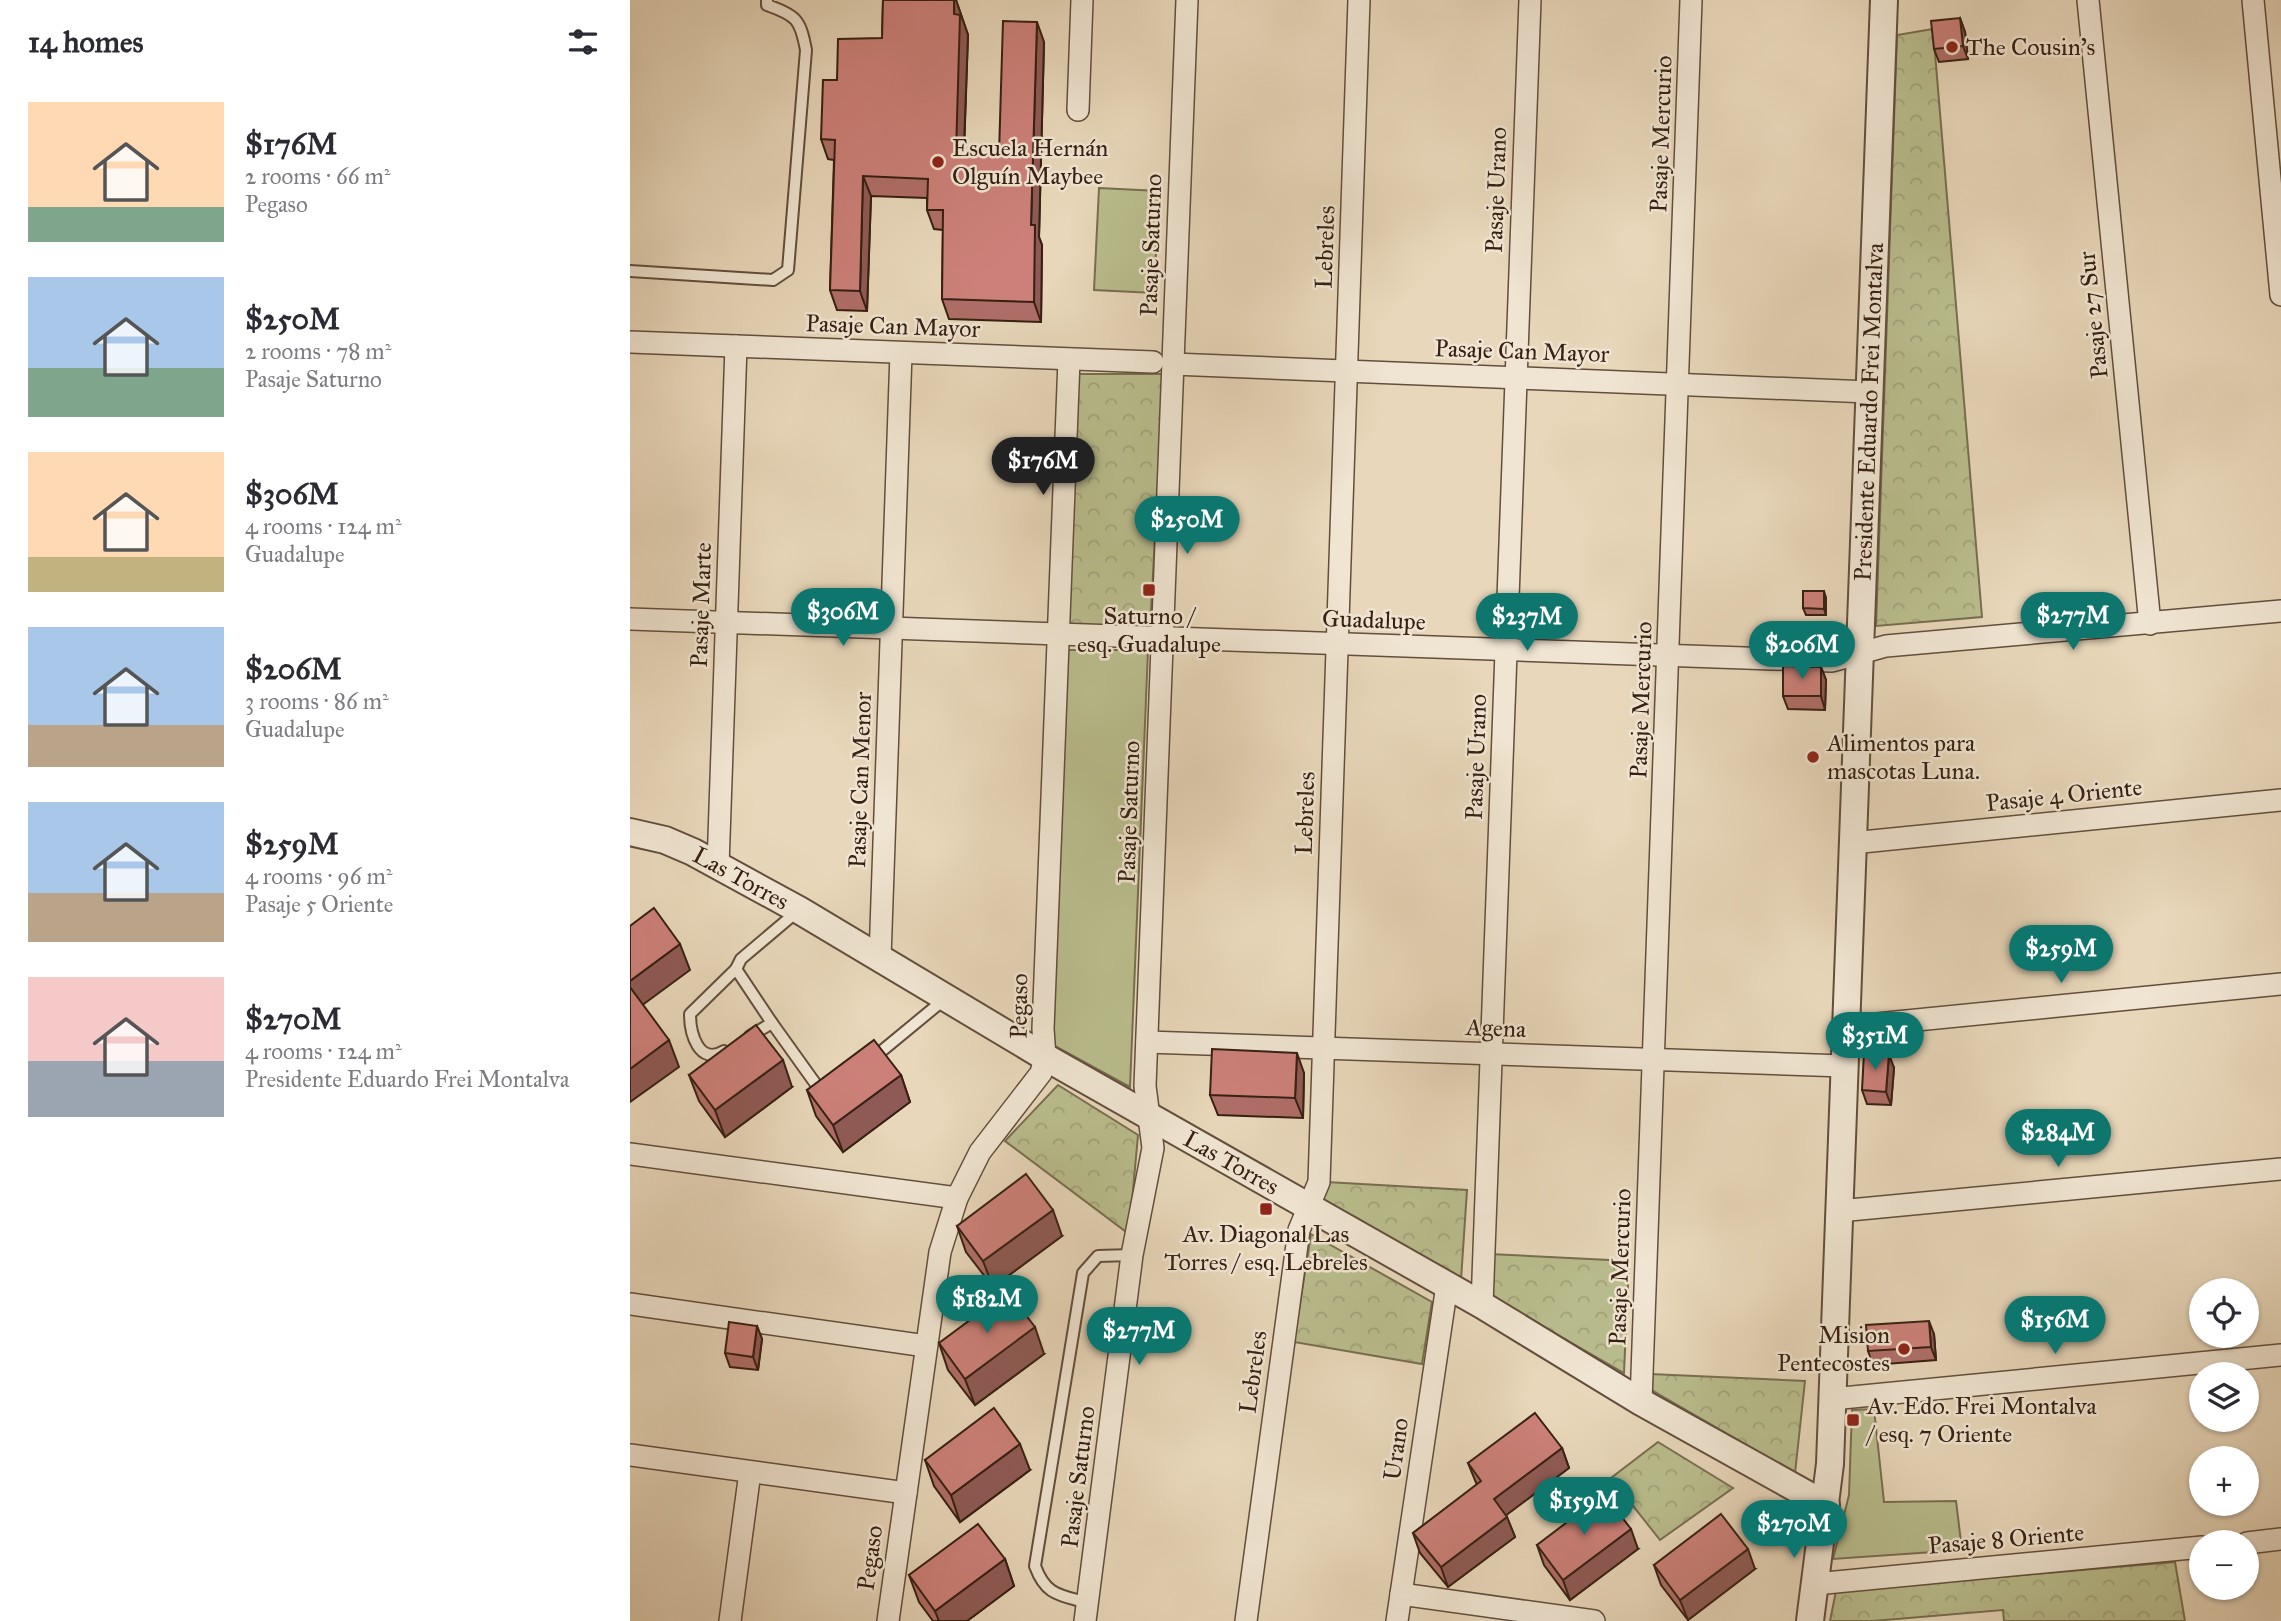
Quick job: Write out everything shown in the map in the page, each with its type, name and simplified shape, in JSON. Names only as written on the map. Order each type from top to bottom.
[{"type":"street","points":[[1078,110],[1082,0]]},
{"type":"street","name":"Pasaje Saturno","points":[[1087,1612],[1132,1255],[1153,1148],[1145,1086],[1162,639],[1163,363],[1187,0]]},
{"type":"street","name":"Lebreles","points":[[1246,1621],[1299,1230],[1319,1182],[1359,0]]},
{"type":"street","name":"Pasaje Urano","points":[[1482,1305],[1530,0]]},
{"type":"street","name":"Pasaje Mercurio","points":[[1641,1402],[1691,0]]},
{"type":"street","name":"Presidente Eduardo Frei Montalva","points":[[1810,1621],[1826,1505],[1832,1399],[1884,0]]},
{"type":"street","name":"Pasaje 27 Sur","points":[[2088,0],[2150,624]]},
{"type":"street","points":[[2253,0],[2281,295]]},
{"type":"street","name":"Pasaje Can Mayor","points":[[630,342],[1869,391]]},
{"type":"street","name":"Pasaje Marte","points":[[718,866],[736,346]]},
{"type":"street","name":"Pasaje Can Menor","points":[[880,958],[901,353]]},
{"type":"street","name":"Pegaso","points":[[888,1621],[940,1252],[957,1198],[980,1152],[1036,1081],[1045,1056],[1043,1029],[1069,359]]},
{"type":"street","name":"Guadalupe","points":[[630,619],[1832,661],[1886,646],[2281,611]]},
{"type":"street","name":"Pasaje 4 Oriente","points":[[1852,842],[2281,800]]},
{"type":"street","name":"Las Torres","points":[[630,832],[677,845],[799,910],[1045,1056],[1482,1305],[1641,1402],[1826,1505]]},
{"type":"street","points":[[1846,1027],[2281,984]]},
{"type":"street","name":"Agena","points":[[1147,1041],[1844,1066]]},
{"type":"street","points":[[630,1154],[957,1198]]},
{"type":"street","points":[[1839,1211],[2281,1169]]},
{"type":"street","name":"Urano","points":[[1397,1621],[1447,1285]]},
{"type":"street","points":[[630,1304],[926,1346]]},
{"type":"street","points":[[1832,1399],[2281,1355]]},
{"type":"street","points":[[630,1455],[906,1493]]},
{"type":"street","points":[[730,1621],[750,1472]]},
{"type":"street","points":[[2259,1542],[2281,1539]]},
{"type":"street","name":"Pasaje 8 Oriente","points":[[1815,1584],[2189,1548]]},
{"type":"street","points":[[1401,1594],[1594,1621]]},
{"type":"lane","points":[[630,271],[773,280],[788,270],[806,50],[802,27],[794,15],[766,5],[766,0]]},
{"type":"lane","points":[[772,1023],[715,1057],[707,1056],[697,1046],[690,1029],[690,1014],[736,969],[741,959],[799,910]]},
{"type":"lane","points":[[736,969],[820,1090],[828,1092],[838,1087]]},
{"type":"lane","points":[[858,1070],[947,997]]},
{"type":"lane","points":[[1087,1612],[1053,1593],[1041,1582],[1035,1566],[1083,1273],[1098,1256],[1132,1255]]},
{"type":"green space","points":[[1933,29],[1982,617],[1876,626],[1897,35]]},
{"type":"green space","points":[[1099,188],[1159,191],[1154,293],[1094,290]]},
{"type":"green space","points":[[1074,374],[1164,374],[1150,629],[1067,624]]},
{"type":"green space","points":[[1064,650],[1148,650],[1130,1087],[1051,1044]]},
{"type":"green space","points":[[1058,1085],[1138,1135],[1129,1234],[1005,1141]]},
{"type":"green space","points":[[1326,1182],[1467,1190],[1461,1280],[1323,1203]]},
{"type":"green space","points":[[1311,1234],[1432,1302],[1422,1364],[1294,1342]]},
{"type":"green space","points":[[1490,1254],[1629,1261],[1624,1373],[1488,1295]]},
{"type":"green space","points":[[1650,1374],[1805,1381],[1795,1473],[1648,1388]]},
{"type":"green space","points":[[1874,1409],[1884,1502],[1956,1501],[1962,1550],[1833,1559],[1849,1495],[1852,1410]]},
{"type":"green space","points":[[1658,1442],[1733,1488],[1660,1540],[1611,1478]]},
{"type":"green space","points":[[2175,1562],[2185,1621],[2004,1621],[2003,1610],[1873,1621],[1830,1621],[1836,1591]]},
{"type":"building","points":[[883,0],[954,0],[954,14],[960,15],[956,153],[999,154],[1003,21],[1037,22],[1031,225],[1035,225],[1034,302],[942,299],[943,210],[927,210],[928,179],[863,176],[860,291],[830,290],[835,140],[821,139],[823,80],[837,80],[838,39],[882,38]]},
{"type":"building","points":[[1960,18],[1963,46],[1934,49],[1931,21]]},
{"type":"building","points":[[1803,591],[1824,591],[1824,609],[1803,608]]},
{"type":"building","points":[[1783,666],[1821,667],[1821,696],[1783,696]]},
{"type":"building","points":[[654,908],[680,944],[630,981],[630,926]]},
{"type":"building","points":[[630,987],[669,1040],[630,1069]]},
{"type":"building","points":[[756,1025],[783,1060],[715,1110],[689,1075]]},
{"type":"building","points":[[874,1040],[901,1075],[833,1125],[807,1090]]},
{"type":"building","points":[[1212,1049],[1297,1053],[1295,1098],[1210,1095]]},
{"type":"building","points":[[1864,1053],[1889,1054],[1886,1092],[1862,1090]]},
{"type":"building","points":[[1026,1174],[1053,1210],[983,1261],[957,1226]]},
{"type":"building","points":[[1008,1292],[1035,1327],[965,1379],[939,1343]]},
{"type":"building","points":[[1929,1321],[1931,1347],[1868,1351],[1866,1325]]},
{"type":"building","points":[[729,1322],[757,1326],[753,1357],[725,1353]]},
{"type":"building","points":[[994,1408],[1020,1444],[951,1495],[925,1460]]},
{"type":"building","points":[[1535,1413],[1562,1448],[1494,1499],[1507,1517],[1441,1567],[1413,1533],[1481,1481],[1468,1463]]},
{"type":"building","points":[[1604,1494],[1631,1529],[1563,1580],[1537,1545]]},
{"type":"building","points":[[1721,1514],[1748,1549],[1680,1600],[1654,1565]]},
{"type":"building","points":[[978,1524],[1005,1559],[935,1611],[909,1575]]},
{"type":"place","name":"The Cousin's","points":[[1952,47]]},
{"type":"place","name":"Escuela Hernán Olguín Maybee","points":[[938,162]]},
{"type":"place","name":"Saturno / esq. Guadalupe","points":[[1149,590]]},
{"type":"place","name":"Alimentos para mascotas Luna.","points":[[1813,757]]},
{"type":"place","name":"Av. Diagonal Las Torres / esq. Lebreles","points":[[1266,1209]]},
{"type":"place","name":"Mision Pentecostes","points":[[1904,1349]]},
{"type":"place","name":"Av. Edo. Frei Montalva / esq. 7 Oriente","points":[[1853,1420]]}]
